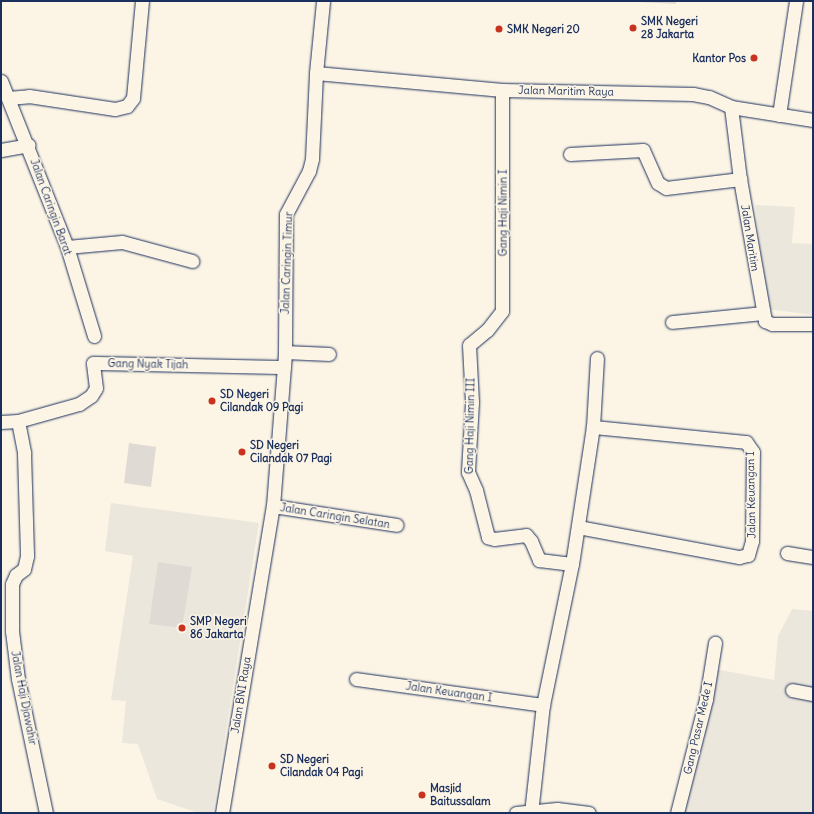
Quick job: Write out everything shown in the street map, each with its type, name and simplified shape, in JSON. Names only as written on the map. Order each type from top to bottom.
[{"type":"street","points":[[8,98],[29,96],[115,109],[127,106],[133,98],[142,1]]},
{"type":"street","name":"Jalan Caringin Timur","points":[[273,506],[285,352],[286,214],[311,165],[316,73],[323,1]]},
{"type":"street","points":[[779,115],[796,1]]},
{"type":"street","name":"Jalan Maritim Raya","points":[[316,73],[502,90],[693,94],[709,97],[731,107],[813,120]]},
{"type":"street","name":"Jalan Caringin Barat","points":[[1,81],[29,146],[67,247],[94,336]]},
{"type":"street","name":"Gang Haji Nimin I","points":[[487,330],[502,311],[502,90]]},
{"type":"street","name":"Jalan Maritim","points":[[731,107],[740,179],[762,314]]},
{"type":"street","points":[[1,150],[29,146]]},
{"type":"street","points":[[570,154],[645,150],[658,183],[666,188],[740,179]]},
{"type":"street","points":[[67,247],[122,242],[192,260]]},
{"type":"street","points":[[672,322],[762,314],[765,321],[772,324],[813,324]]},
{"type":"street","name":"Gang Haji Nimin III","points":[[487,330],[470,345],[472,402],[469,478],[476,490],[488,537],[494,539],[524,535],[531,541],[539,560],[572,564]]},
{"type":"street","points":[[285,352],[330,354]]},
{"type":"street","points":[[531,812],[543,705],[572,564],[593,427],[597,358]]},
{"type":"street","name":"Gang Nyak Tijah","points":[[1,422],[18,421],[68,409],[91,396],[96,388],[93,363],[284,368]]},
{"type":"street","name":"Jalan Haji Djawahir","points":[[18,421],[24,453],[26,556],[24,569],[16,575],[12,584],[12,631],[18,679],[46,813]]},
{"type":"street","name":"Jalan Keuangan I","points":[[578,527],[739,557],[748,555],[752,541],[753,452],[746,442],[593,427]]},
{"type":"street","name":"Jalan Caringin Selatan","points":[[273,506],[397,525]]},
{"type":"street","name":"Jalan BNI Raya","points":[[222,813],[273,506]]},
{"type":"street","points":[[787,553],[813,557]]},
{"type":"street","name":"Gang Pasar Mede I","points":[[677,813],[706,699],[715,643]]},
{"type":"street","name":"Jalan Keuangan I","points":[[356,679],[543,705]]},
{"type":"street","points":[[792,690],[813,694]]},
{"type":"street","points":[[516,813],[557,809],[589,813]]},
{"type":"shaded area","points":[[621,1],[676,1],[676,4]]},
{"type":"shaded area","points":[[755,205],[795,207],[792,243],[813,244],[813,315],[767,309]]},
{"type":"shaded area","points":[[129,443],[156,447],[151,487],[124,483]]},
{"type":"shaded area","name":"SMP Negeri 86 Jakarta","points":[[111,503],[259,523],[213,813],[198,813],[157,799],[138,744],[122,743],[126,701],[111,700],[133,556],[105,551]]},
{"type":"shaded area","points":[[158,562],[192,567],[182,628],[149,624]]},
{"type":"shaded area","points":[[792,609],[813,611],[813,813],[683,813],[710,668],[774,680],[778,636]]},
{"type":"place","name":"SMK Negeri 28 Jakarta","points":[[633,28]]},
{"type":"place","name":"SMK Negeri 20","points":[[499,29]]},
{"type":"place","name":"Kantor Pos","points":[[754,58]]},
{"type":"place","name":"SD Negeri Cilandak 09 Pagi","points":[[212,401]]},
{"type":"place","name":"SD Negeri Cilandak 07 Pagi","points":[[242,452]]},
{"type":"place","name":"SMP Negeri 86 Jakarta","points":[[182,628]]},
{"type":"place","name":"SD Negeri Cilandak 04 Pagi","points":[[272,766]]},
{"type":"place","name":"Masjid Baitussalam","points":[[422,795]]}]
